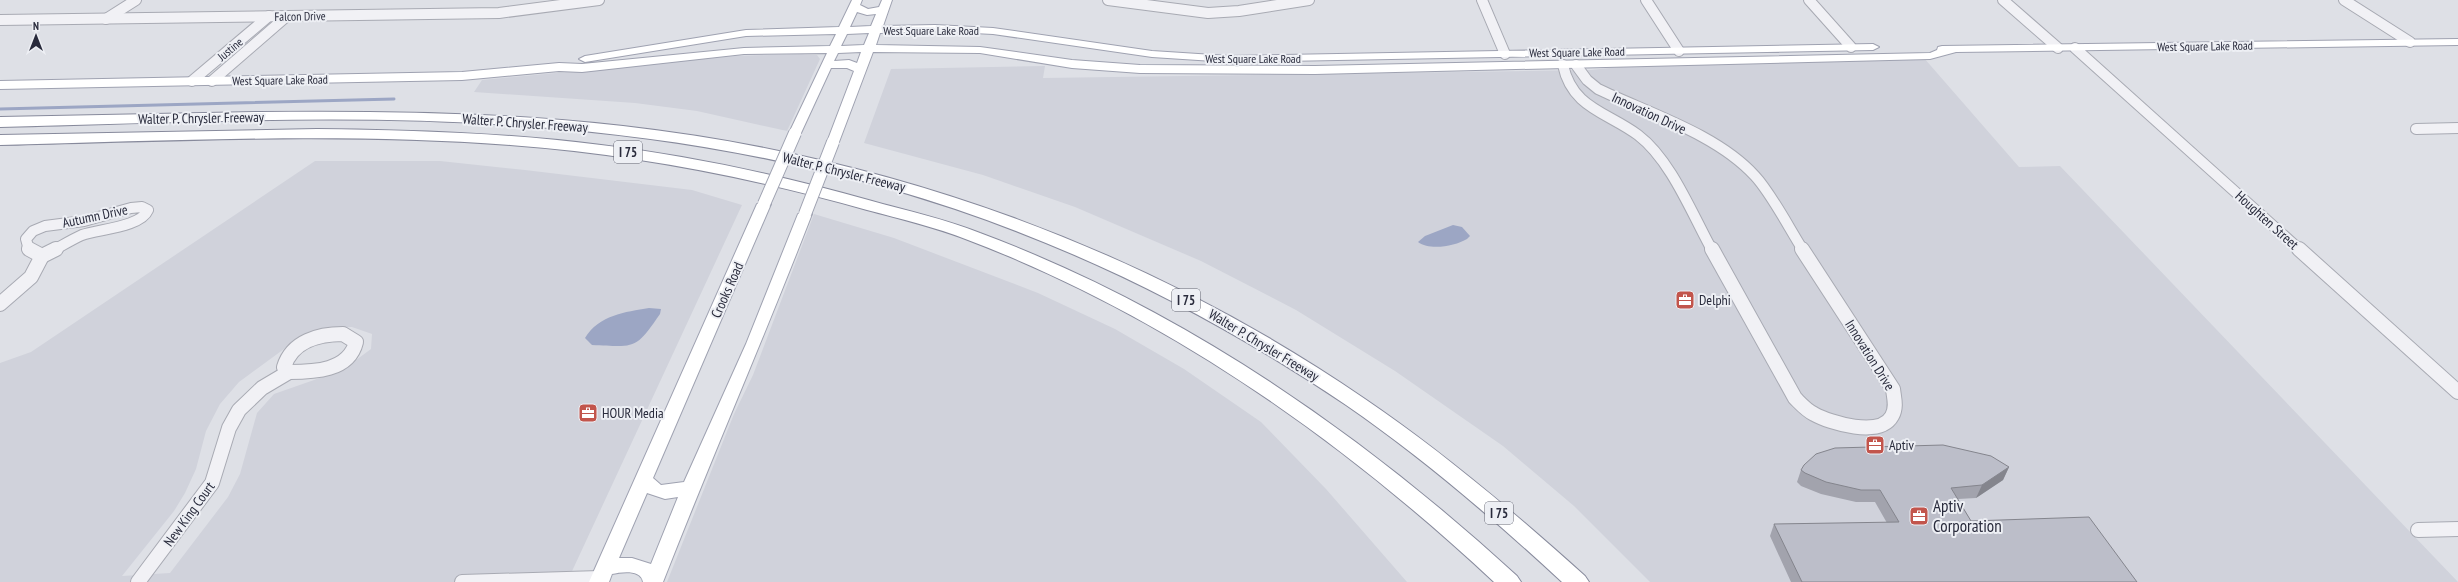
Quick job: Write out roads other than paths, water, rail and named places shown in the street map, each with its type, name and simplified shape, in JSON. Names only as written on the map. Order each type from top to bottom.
[{"type":"highway","name":"Walter P. Chrysler Freeway","points":[[0,122],[389,116],[529,122],[591,127],[719,144],[806,162],[931,194],[1078,249],[1163,288],[1226,321],[1378,417],[1452,474],[1546,553],[1577,582]]},
{"type":"highway","name":"Walter P. Chrysler Freeway","points":[[0,140],[341,134],[503,139],[611,150],[674,159],[797,184],[955,230],[1049,268],[1139,313],[1218,358],[1333,433],[1384,471],[1468,542],[1509,582]]},
{"type":"highway","points":[[1468,542],[1499,582]]},
{"type":"main road","points":[[856,4],[867,12],[885,5]]},
{"type":"main road","name":"Crooks Road","points":[[601,576],[795,133],[856,4]]},
{"type":"main road","points":[[601,576],[615,566],[634,565],[644,568],[654,580],[692,486],[754,344],[870,48],[885,5]]},
{"type":"main road","name":"West Square Lake Road","points":[[559,67],[584,59],[688,41],[765,32],[843,30],[970,29],[1172,56],[1243,59],[1851,47],[1930,56],[1952,50],[2458,42]]},
{"type":"main road","points":[[1014,54],[1046,49],[1052,45],[1053,39]]},
{"type":"main road","points":[[675,58],[677,47],[688,41]]},
{"type":"main road","name":"West Square Lake Road","points":[[0,85],[450,77],[559,67],[582,68],[744,51],[870,48],[953,48],[1014,54],[1086,65],[1159,69],[1576,65],[1893,52]]},
{"type":"main road","points":[[1563,65],[1562,56],[1570,53]]},
{"type":"main road","points":[[1159,69],[1157,64],[1160,60],[1172,56]]},
{"type":"main road","points":[[1377,68],[1385,64],[1385,59],[1380,56]]},
{"type":"main road","points":[[826,65],[850,64],[861,70]]},
{"type":"main road","points":[[644,478],[647,485],[658,491],[675,492],[692,486]]},
{"type":"street","points":[[106,19],[136,0]]},
{"type":"street","name":"Falcon Drive","points":[[0,20],[513,12],[599,0]]},
{"type":"street","points":[[1108,0],[1208,13],[1239,11],[1309,0]]},
{"type":"street","points":[[1482,0],[1505,54]]},
{"type":"street","points":[[1646,0],[1678,51]]},
{"type":"street","points":[[1810,0],[1851,47]]},
{"type":"street","points":[[2003,0],[2058,48]]},
{"type":"street","points":[[2344,0],[2410,42]]},
{"type":"street","name":"Justine","points":[[192,81],[269,16]]},
{"type":"street","name":"Justine","points":[[212,81],[287,16]]},
{"type":"street","name":"Houghten Street","points":[[2075,48],[2458,392]]},
{"type":"street","name":"Innovation Drive","points":[[1563,65],[1564,74],[1581,100],[1637,135],[1663,162],[1795,398],[1814,414],[1840,424],[1865,428],[1879,426],[1888,421],[1894,415],[1896,406],[1893,389],[1755,176],[1740,162],[1720,148],[1598,89],[1584,77],[1576,65]]},
{"type":"street","points":[[2416,128],[2458,128]]},
{"type":"street","name":"Autumn Drive","points":[[142,207],[148,210],[146,215],[137,221],[83,235],[42,256],[30,250],[26,239],[30,233],[38,229],[84,221],[131,208],[142,207]]},
{"type":"street","points":[[0,304],[31,277],[42,256]]},
{"type":"street","points":[[338,334],[349,336],[356,342],[352,352],[334,366],[313,372],[289,372],[284,368],[289,354],[313,338],[338,334]]},
{"type":"street","name":"New King Court","points":[[138,582],[212,483],[220,465],[229,428],[238,410],[260,389],[289,372]]},
{"type":"street","points":[[2418,530],[2458,529]]},
{"type":"street","points":[[462,582],[601,576]]},
{"type":"water","points":[[1453,225],[1462,227],[1470,236],[1462,242],[1456,244],[1436,247],[1423,245],[1418,242],[1425,236]]},
{"type":"water","points":[[649,308],[661,309],[660,314],[645,334],[633,344],[626,346],[592,345],[585,338],[591,330],[605,319],[622,313]]},
{"type":"waterway","points":[[0,109],[394,99]]},
{"type":"place","name":"Delphi","points":[[1685,300]]},
{"type":"place","name":"HOUR Media","points":[[588,413]]},
{"type":"place","name":"Aptiv","points":[[1875,445]]},
{"type":"place","name":"Aptiv Corporation","points":[[1919,516]]}]
